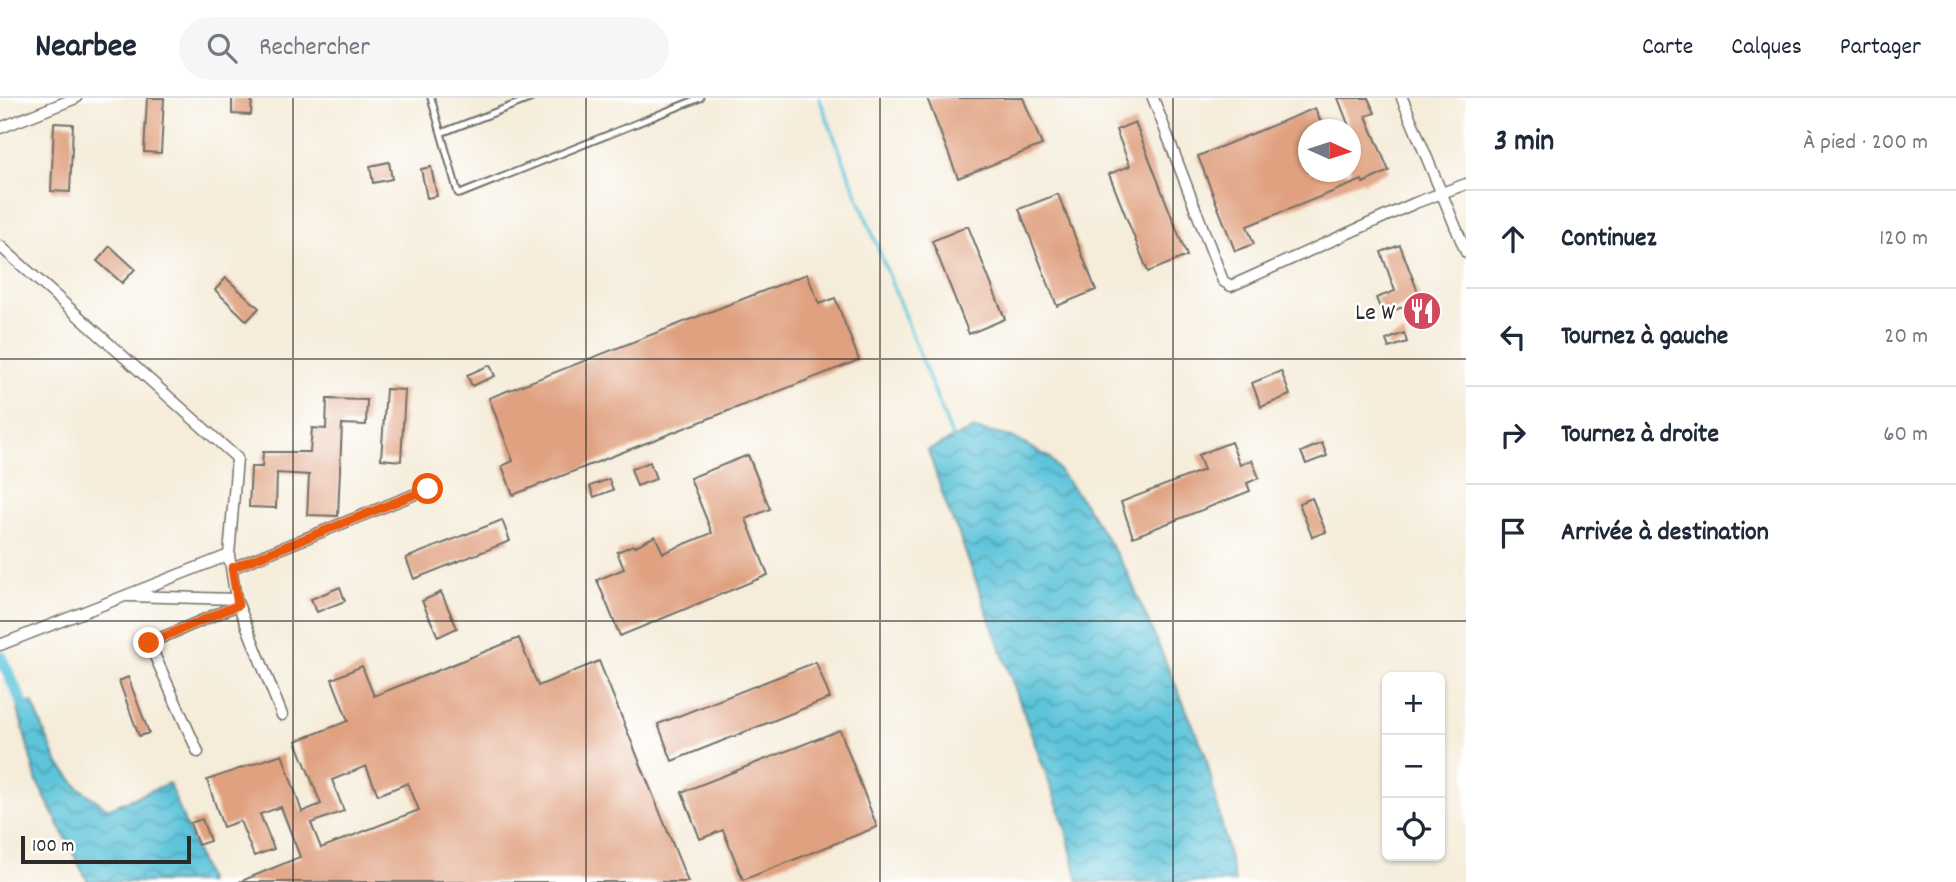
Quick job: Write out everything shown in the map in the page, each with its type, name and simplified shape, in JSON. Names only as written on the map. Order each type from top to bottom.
[{"type":"street","points":[[0,128],[59,101],[76,98]]},
{"type":"street","points":[[1153,98],[1223,281],[1231,286],[1440,192],[1466,184]]},
{"type":"street","points":[[1402,98],[1466,252]]},
{"type":"street","points":[[0,246],[237,458],[229,555],[237,602],[282,715]]},
{"type":"street","points":[[232,568],[428,489]]},
{"type":"street","points":[[0,645],[229,555]]},
{"type":"street","points":[[122,595],[237,602]]},
{"type":"street","points":[[198,752],[149,643],[237,602]]},
{"type":"lane","points":[[431,98],[458,193],[463,194],[700,98]]},
{"type":"lane","points":[[441,133],[532,98]]},
{"type":"water","points":[[974,429],[1012,437],[1050,458],[1089,510],[1126,570],[1205,753],[1235,882],[1078,882],[1066,829],[928,450]]},
{"type":"water","points":[[32,702],[57,762],[78,787],[108,809],[169,783],[208,882],[88,882],[37,782],[18,709]]},
{"type":"building","points":[[147,98],[164,98],[161,153],[144,152]]},
{"type":"building","points":[[232,98],[252,98],[251,115],[232,114]]},
{"type":"building","points":[[927,98],[1023,98],[1042,145],[958,178]]},
{"type":"building","points":[[1338,98],[1368,98],[1375,113],[1366,116],[1389,171],[1363,183],[1361,119],[1346,119]]},
{"type":"building","points":[[1315,108],[1320,119],[1298,119],[1298,182],[1357,182],[1247,226],[1254,244],[1235,251],[1198,156]]},
{"type":"building","points":[[1135,122],[1187,256],[1148,272],[1109,174],[1130,166],[1116,130]]},
{"type":"building","points":[[54,123],[73,124],[70,192],[51,191]]},
{"type":"building","points":[[389,162],[392,179],[373,183],[370,166]]},
{"type":"building","points":[[431,167],[437,196],[427,198],[421,169]]},
{"type":"building","points":[[1058,194],[1096,290],[1057,306],[1019,209]]},
{"type":"building","points":[[968,226],[1005,319],[969,334],[932,241]]},
{"type":"building","points":[[1400,245],[1421,300],[1427,297],[1434,312],[1419,319],[1412,303],[1383,315],[1376,298],[1395,291],[1381,252]]},
{"type":"building","points":[[110,246],[135,269],[122,283],[97,261]]},
{"type":"building","points":[[807,274],[819,304],[835,298],[859,360],[513,495],[502,466],[513,461],[489,398]]},
{"type":"building","points":[[226,278],[259,308],[247,321],[215,290]]},
{"type":"building","points":[[1404,333],[1407,342],[1389,348],[1386,340]]},
{"type":"building","points":[[490,365],[495,376],[472,386],[467,375]]},
{"type":"building","points":[[1281,371],[1290,395],[1261,407],[1252,383]]},
{"type":"building","points":[[386,389],[405,390],[401,461],[381,459]]},
{"type":"building","points":[[327,399],[367,400],[366,425],[342,424],[338,516],[307,515],[309,475],[277,473],[276,508],[249,507],[251,467],[262,467],[263,452],[310,452],[312,428],[326,429]]},
{"type":"building","points":[[1231,442],[1240,465],[1252,460],[1259,478],[1247,483],[1250,491],[1133,537],[1121,502],[1204,470],[1198,455]]},
{"type":"building","points":[[1322,443],[1327,456],[1306,464],[1301,452]]},
{"type":"building","points":[[748,455],[770,509],[746,519],[768,575],[620,636],[597,580],[624,569],[617,552],[655,536],[663,553],[712,533],[690,478]]},
{"type":"building","points":[[650,462],[656,479],[637,486],[631,469]]},
{"type":"building","points":[[609,479],[613,490],[594,497],[590,486]]},
{"type":"building","points":[[1312,498],[1326,532],[1312,537],[1299,503]]},
{"type":"building","points":[[502,520],[510,541],[414,579],[406,558]]},
{"type":"building","points":[[340,587],[345,601],[317,612],[311,599]]},
{"type":"building","points":[[441,592],[457,628],[438,637],[422,601]]},
{"type":"building","points":[[519,638],[538,686],[599,661],[688,882],[239,882],[300,857],[281,807],[260,814],[274,849],[254,856],[240,821],[223,827],[207,780],[282,754],[302,812],[321,804],[296,741],[348,721],[332,679],[362,666],[374,696]],"holes":[[[366,766],[378,795],[408,783],[419,810],[321,848],[311,823],[344,811],[332,780]]]},
{"type":"building","points":[[816,662],[830,698],[672,761],[658,724]]},
{"type":"building","points":[[128,677],[149,733],[139,736],[119,681]]},
{"type":"building","points":[[840,730],[877,827],[743,880],[723,830],[700,839],[682,792]]},
{"type":"building","points":[[202,819],[210,841],[198,845],[190,823]]},
{"type":"waterway","points":[[819,98],[953,439]]},
{"type":"waterway","points":[[0,656],[30,719]]},
{"type":"place","name":"Le W","points":[[1422,311]]},
{"type":"route","points":[[149,643],[238,605],[232,568],[428,489]]}]
